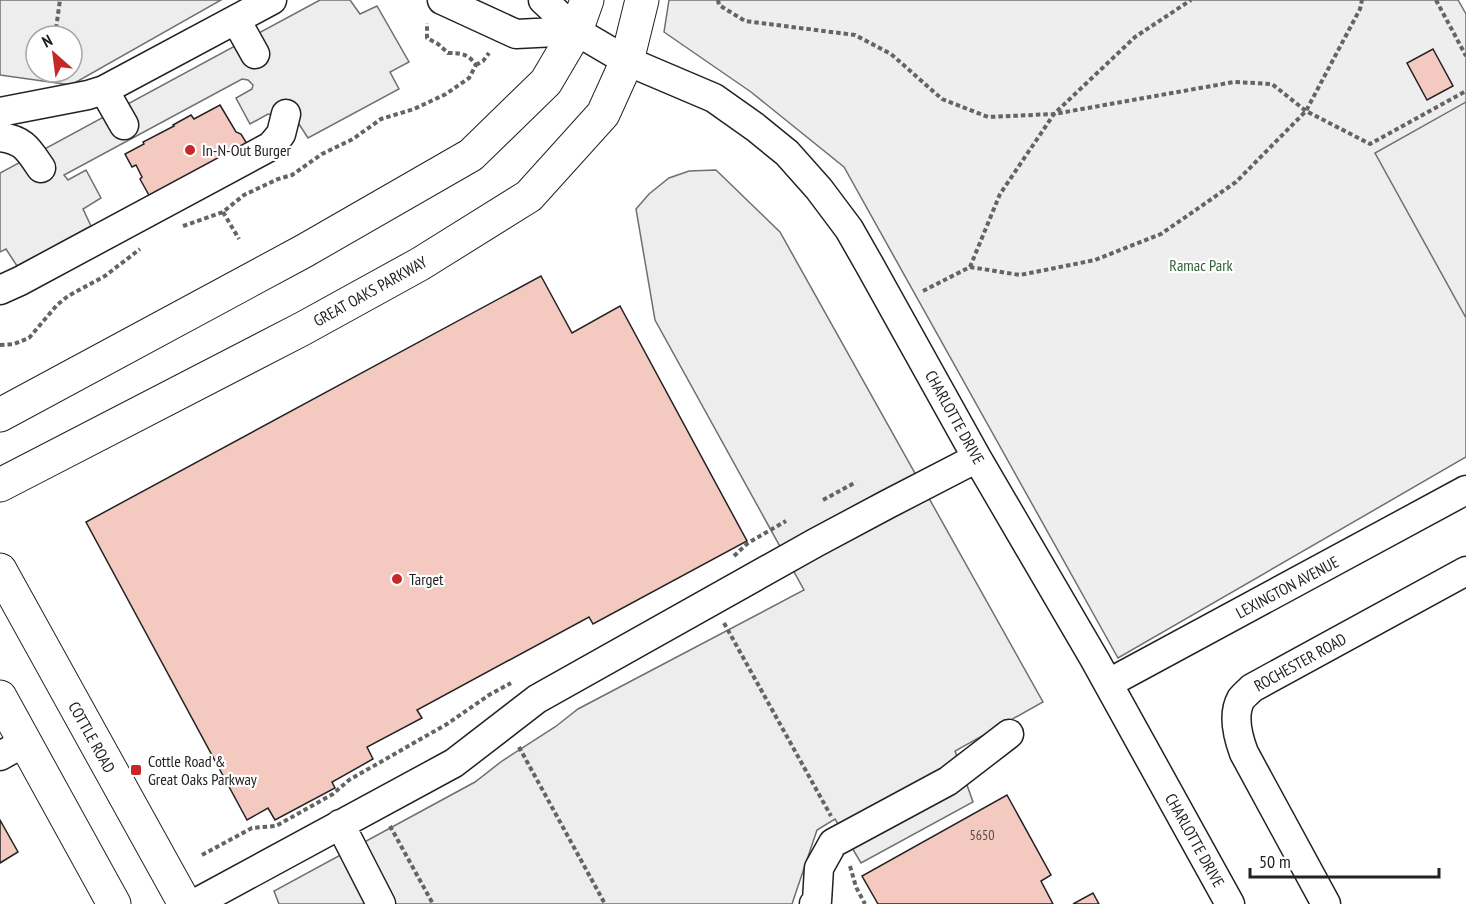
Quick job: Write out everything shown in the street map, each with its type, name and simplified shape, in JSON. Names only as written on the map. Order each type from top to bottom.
[{"type":"main road","points":[[0,415],[304,251],[471,155],[546,82],[576,31],[587,0]]},
{"type":"main road","name":"GREAT OAKS PARKWAY","points":[[0,485],[291,334],[420,264],[529,196],[603,114],[627,61],[642,0]]},
{"type":"main road","name":"COTTLE ROAD","points":[[0,570],[185,904]]},
{"type":"main road","points":[[0,697],[10,741],[114,904]]},
{"type":"street","points":[[0,112],[104,90],[272,0]]},
{"type":"street","points":[[442,0],[516,34],[576,31]]},
{"type":"street","name":"CHARLOTTE DRIVE","points":[[543,0],[576,31],[627,61],[714,98],[787,153],[819,189],[849,229],[977,458],[1108,683],[1230,904]]},
{"type":"street","points":[[236,20],[255,54]]},
{"type":"street","points":[[104,90],[124,125]]},
{"type":"street","points":[[0,290],[271,146],[280,134],[286,114]]},
{"type":"street","points":[[0,137],[22,142],[41,168]]},
{"type":"street","points":[[194,904],[454,762],[537,699],[815,543],[977,458]]},
{"type":"street","name":"LEXINGTON AVENUE","points":[[1108,683],[1466,490]]},
{"type":"street","name":"ROCHESTER ROAD","points":[[1326,904],[1244,753],[1238,737],[1237,716],[1241,699],[1252,688],[1466,571]]},
{"type":"street","points":[[817,903],[819,868],[833,843],[948,781],[1009,734]]},
{"type":"street","points":[[340,824],[381,904]]},
{"type":"path","points":[[57,24],[60,0]]},
{"type":"path","points":[[718,0],[719,5],[745,21],[855,35],[891,54],[942,99],[988,117],[1054,114],[1234,82],[1272,84],[1306,111],[1370,144],[1466,92]]},
{"type":"path","points":[[970,267],[1000,194],[1054,114],[1135,37],[1191,0]]},
{"type":"path","points":[[923,291],[970,267],[1020,275],[1095,260],[1161,234],[1236,182],[1306,111],[1360,9],[1362,0]]},
{"type":"path","points":[[1436,0],[1466,56]]},
{"type":"path","points":[[427,23],[427,38],[448,53],[459,53],[470,57],[476,65]]},
{"type":"path","points":[[174,229],[223,212],[244,195],[292,175],[322,154],[353,139],[381,119],[414,109],[446,94],[469,78],[476,65],[483,61],[489,53]]},
{"type":"path","points":[[223,212],[239,239]]},
{"type":"path","points":[[0,345],[14,344],[29,338],[57,305],[68,296],[105,276],[146,245]]},
{"type":"path","points":[[823,500],[856,482]]},
{"type":"path","points":[[732,558],[748,543],[786,521]]},
{"type":"path","points":[[722,617],[834,822]]},
{"type":"path","points":[[202,855],[252,828],[276,826],[295,816],[333,794],[349,780],[447,724],[489,695],[520,678]]},
{"type":"path","points":[[519,746],[605,904]]},
{"type":"path","points":[[390,825],[433,904]]},
{"type":"path","points":[[850,865],[856,887],[865,904]]},
{"type":"green space","name":"Ramac Park","points":[[669,0],[1458,0],[1466,14],[1466,457],[1118,658],[844,167],[751,92],[664,32]]},
{"type":"shaded area","points":[[0,0],[221,0],[84,78],[84,24],[24,24],[24,78],[0,75]]},
{"type":"shaded area","points":[[320,0],[350,0],[360,14],[377,6],[409,62],[390,72],[399,89],[308,138],[297,121],[268,114],[250,124],[236,98],[252,89],[253,85],[248,80],[242,79],[64,175],[68,180],[86,170],[101,198],[83,209],[91,226],[17,266],[6,249],[0,252],[0,173]]},
{"type":"shaded area","points":[[1466,102],[1466,318],[1375,153]]},
{"type":"shaded area","points":[[716,170],[780,232],[1043,702],[955,751],[973,802],[861,863],[835,819],[817,830],[792,904],[279,904],[274,891],[475,782],[578,709],[804,590],[655,320],[636,209],[649,194],[669,178],[689,171]]},
{"type":"building","points":[[1433,49],[1453,86],[1427,100],[1407,63]]},
{"type":"building","name":"In-N-Out Burger","points":[[220,105],[236,132],[241,134],[249,147],[150,197],[140,179],[142,177],[136,165],[132,167],[125,154],[191,115],[194,119]]},
{"type":"building","name":"Target","points":[[541,276],[572,333],[620,306],[747,541],[593,624],[589,617],[417,710],[422,718],[367,747],[373,759],[332,782],[335,788],[275,820],[268,808],[247,820],[86,522]]},
{"type":"building","points":[[1007,795],[1051,875],[1041,881],[1053,904],[878,904],[862,876]]},
{"type":"building","points":[[0,820],[18,852],[0,863]]},
{"type":"building","points":[[1093,893],[1099,904],[1073,904]]},
{"type":"place","name":"In-N-Out Burger","points":[[190,150]]},
{"type":"place","name":"Target","points":[[397,579]]},
{"type":"place","name":"Cottle Road & Great Oaks Parkway","points":[[136,770]]}]
